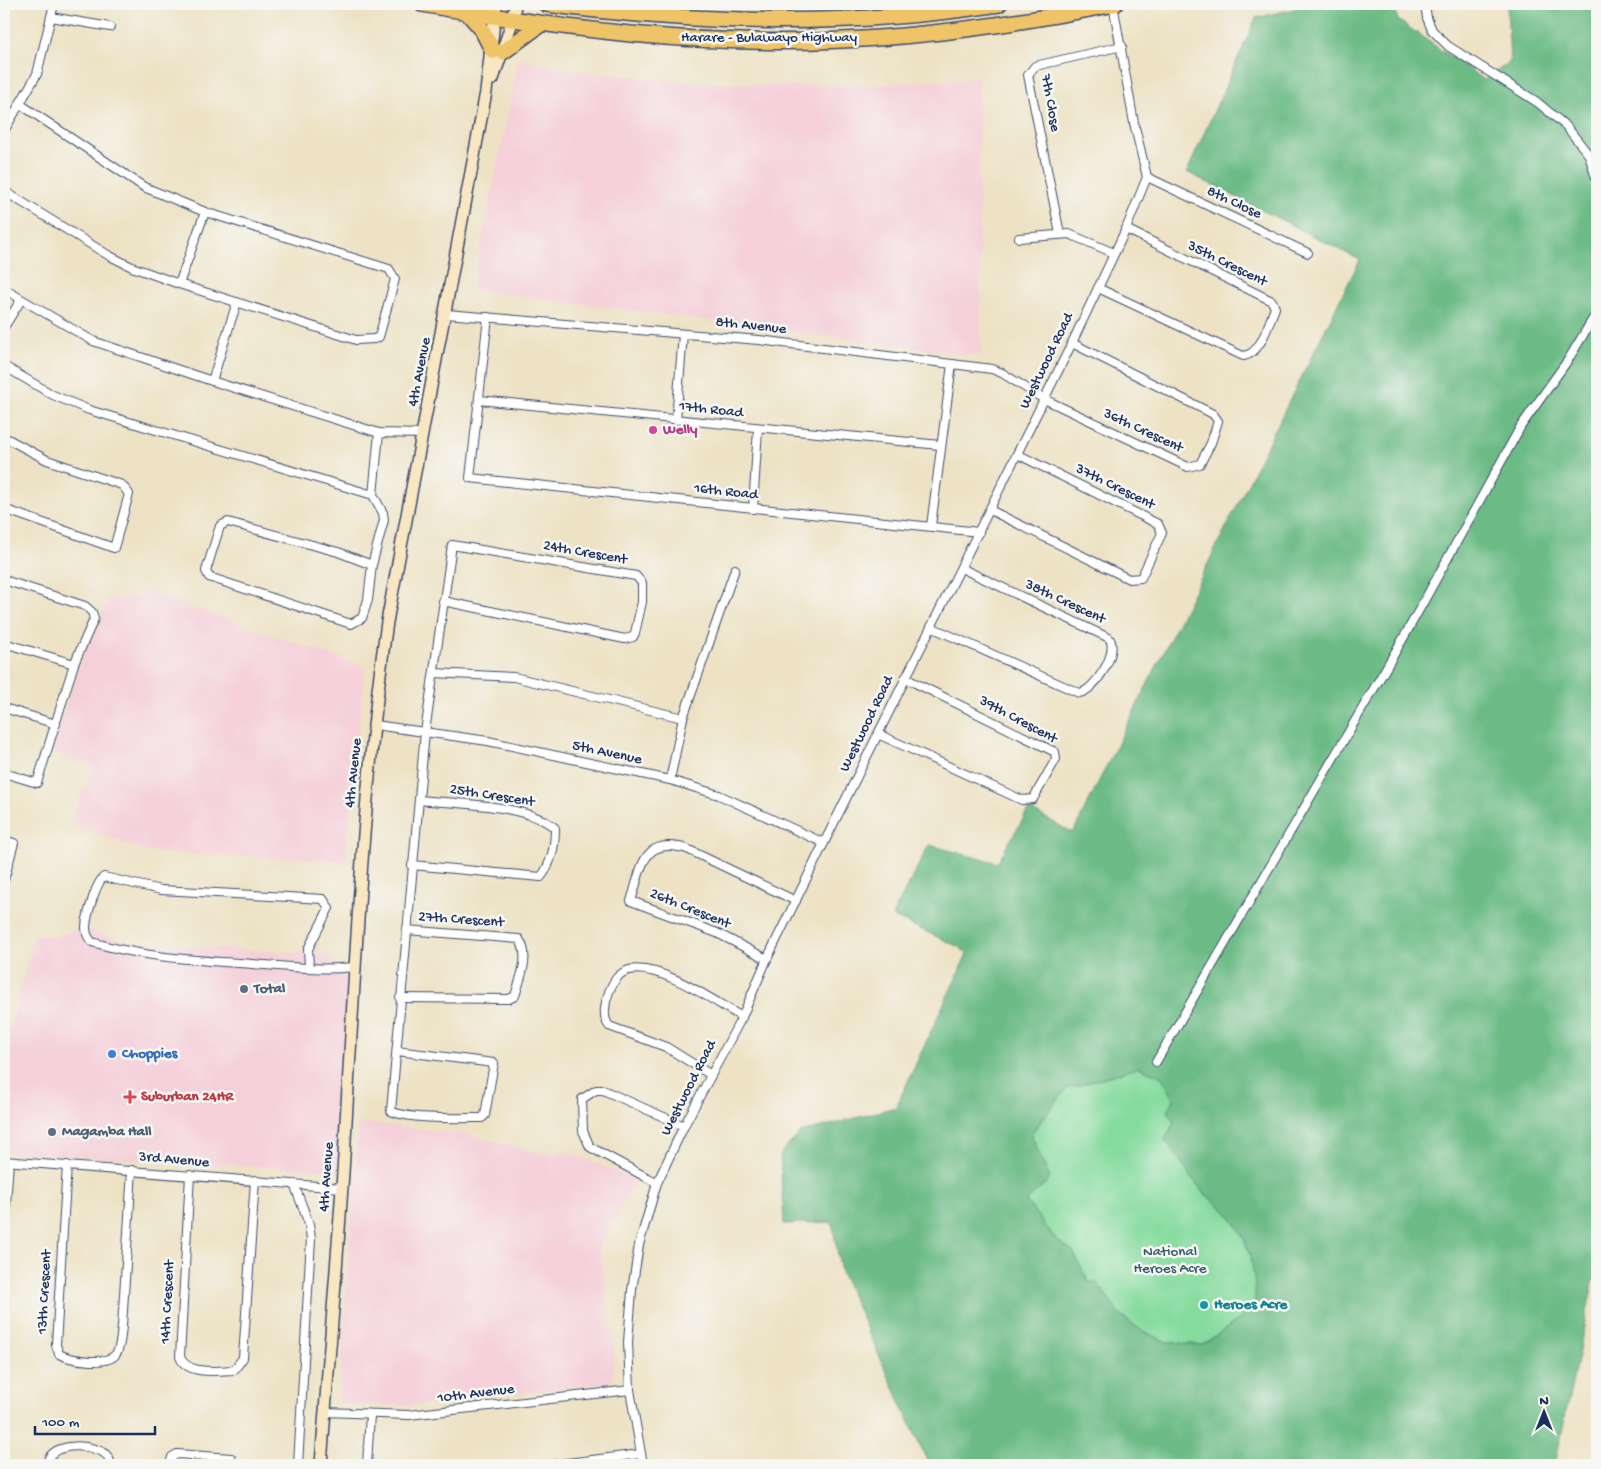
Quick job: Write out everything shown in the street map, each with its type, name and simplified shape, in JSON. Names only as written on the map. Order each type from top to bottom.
[{"type":"highway","name":"Harare - Bulawayo Highway","points":[[422,4],[466,11],[514,11],[541,24],[643,36],[798,41],[867,39],[994,24],[1114,4]]},
{"type":"highway","name":"Harare - Bulawayo Highway","points":[[546,4],[630,15],[755,22],[860,20],[993,4]]},
{"type":"highway","points":[[931,12],[945,4]]},
{"type":"highway","points":[[466,11],[482,28],[498,51],[541,24]]},
{"type":"street","points":[[4,131],[40,67],[54,4]]},
{"type":"street","points":[[993,4],[994,24]]},
{"type":"street","points":[[1114,4],[1134,123],[1147,177]]},
{"type":"street","points":[[1425,4],[1427,18],[1432,30],[1448,46],[1537,102],[1566,126],[1589,155],[1597,181]]},
{"type":"street","points":[[496,10],[498,51]]},
{"type":"street","points":[[498,51],[514,11]]},
{"type":"street","points":[[51,17],[110,27]]},
{"type":"street","name":"7th Close","points":[[1060,234],[1028,74],[1035,66],[1122,46]]},
{"type":"street","name":"4th Avenue","points":[[321,1465],[342,1188],[361,853],[387,622],[486,92],[498,51]]},
{"type":"street","points":[[4,192],[108,255],[132,267],[179,284],[356,340],[379,337],[395,276],[389,269],[205,212],[144,187],[20,104]]},
{"type":"street","name":"Westwood Road","points":[[643,1465],[630,1390],[628,1342],[632,1290],[639,1245],[657,1183],[684,1126],[742,1018],[767,959],[1072,343],[1126,229],[1147,177]]},
{"type":"street","name":"8th Close","points":[[1147,177],[1308,253]]},
{"type":"street","points":[[179,284],[205,212]]},
{"type":"street","name":"35th Crescent","points":[[1098,288],[1243,356],[1252,352],[1259,344],[1275,308],[1273,302],[1126,229]]},
{"type":"street","points":[[1019,238],[1069,234],[1114,252]]},
{"type":"street","points":[[4,289],[93,341],[212,381],[379,433],[423,434]]},
{"type":"street","points":[[4,327],[21,300]]},
{"type":"street","points":[[212,381],[237,302]]},
{"type":"street","points":[[1156,1062],[1399,645],[1521,426],[1568,360],[1597,312]]},
{"type":"street","name":"8th Avenue","points":[[446,314],[759,340],[952,364],[998,371],[1044,399]]},
{"type":"street","points":[[479,400],[488,317]]},
{"type":"street","points":[[676,420],[683,334]]},
{"type":"street","name":"36th Crescent","points":[[1044,399],[1188,467],[1200,464],[1204,457],[1218,421],[1213,414],[1072,343]]},
{"type":"street","points":[[932,526],[940,445],[952,364]]},
{"type":"street","points":[[4,366],[52,395],[88,410],[373,495]]},
{"type":"street","name":"17th Road","points":[[479,400],[940,445]]},
{"type":"street","name":"16th Road","points":[[479,400],[470,478],[979,532]]},
{"type":"street","points":[[753,509],[758,428]]},
{"type":"street","points":[[372,565],[338,552],[228,522],[220,526],[206,570],[209,577],[351,624],[362,618],[368,600],[372,565],[384,520],[383,513],[373,495],[379,433]]},
{"type":"street","points":[[4,437],[36,456],[122,485],[127,489],[129,499],[114,548],[4,510]]},
{"type":"street","name":"37th Crescent","points":[[990,510],[1129,579],[1141,578],[1149,565],[1162,533],[1158,524],[1016,454]]},
{"type":"street","name":"24th Crescent","points":[[452,544],[636,576],[642,583],[642,602],[635,633],[633,637],[622,639],[443,601],[452,544]]},
{"type":"street","points":[[670,780],[683,718],[735,568]]},
{"type":"street","name":"38th Crescent","points":[[931,627],[1078,694],[1085,693],[1091,688],[1106,665],[1112,648],[1112,642],[1109,638],[961,568]]},
{"type":"street","points":[[4,580],[69,600],[89,609],[94,619],[74,664],[37,782],[4,773]]},
{"type":"street","points":[[397,1051],[494,1063],[488,1102],[482,1118],[405,1115],[391,1111],[425,732],[443,601]]},
{"type":"street","points":[[4,644],[74,664]]},
{"type":"street","points":[[434,673],[514,677],[683,718]]},
{"type":"street","name":"39th Crescent","points":[[878,734],[1022,800],[1033,799],[1056,759],[1055,752],[905,678]]},
{"type":"street","points":[[4,708],[56,724]]},
{"type":"street","name":"5th Avenue","points":[[375,724],[488,741],[670,780],[718,795],[824,843]]},
{"type":"street","name":"25th Crescent","points":[[412,866],[541,877],[551,860],[555,838],[555,828],[542,818],[513,810],[420,800]]},
{"type":"street","points":[[4,840],[14,843],[4,880]]},
{"type":"street","name":"26th Crescent","points":[[767,959],[717,933],[631,901],[646,855],[654,848],[663,845],[674,845],[687,849],[796,901]]},
{"type":"street","points":[[309,967],[308,949],[329,908],[323,899],[161,890],[104,877],[98,885],[86,927],[88,938],[92,942],[124,952],[170,958],[309,967],[354,967]]},
{"type":"street","name":"27th Crescent","points":[[400,998],[509,999],[515,996],[525,956],[524,946],[520,939],[406,930]]},
{"type":"street","points":[[711,1075],[666,1047],[609,1026],[605,1021],[605,1008],[617,976],[627,970],[641,969],[662,975],[685,984],[742,1018]]},
{"type":"street","points":[[657,1183],[590,1147],[583,1131],[582,1099],[596,1090],[603,1090],[684,1126]]},
{"type":"street","points":[[4,1231],[6,1161]]},
{"type":"street","name":"3rd Avenue","points":[[6,1161],[342,1188]]},
{"type":"street","name":"13th Crescent","points":[[67,1165],[56,1345],[59,1354],[75,1359],[104,1360],[115,1356],[118,1352],[122,1326],[132,1170]]},
{"type":"street","name":"14th Crescent","points":[[190,1175],[180,1356],[182,1364],[189,1368],[202,1370],[234,1370],[243,1358],[255,1180]]},
{"type":"street","points":[[294,1184],[309,1224],[311,1239],[298,1465]]},
{"type":"street","name":"10th Avenue","points":[[324,1412],[409,1415],[630,1390]]},
{"type":"street","points":[[367,1465],[370,1414]]},
{"type":"street","points":[[47,1465],[52,1452],[59,1448],[68,1447],[103,1453],[109,1458],[111,1465]]},
{"type":"street","points":[[170,1465],[172,1457],[177,1454],[231,1458],[231,1465]]},
{"type":"street","points":[[551,1465],[641,1454]]},
{"type":"shaded area","points":[[519,58],[569,70],[690,83],[854,86],[978,78],[981,356],[472,290]]},
{"type":"shaded area","points":[[150,593],[365,667],[345,861],[150,852],[70,825],[92,766],[51,751],[85,649],[107,600]]},
{"type":"shaded area","points":[[82,928],[128,942],[329,955],[340,976],[350,978],[339,1171],[4,1152],[4,1055],[34,935],[53,937]]},
{"type":"shaded area","points":[[358,1122],[466,1134],[547,1155],[566,1151],[637,1180],[599,1245],[615,1356],[612,1382],[409,1406],[338,1404]]},
{"type":"green space","points":[[1315,4],[1393,4],[1398,20],[1484,80],[1510,62],[1507,4],[1597,4],[1597,1264],[1555,1465],[929,1465],[841,1272],[832,1222],[784,1224],[780,1154],[800,1133],[896,1107],[967,954],[959,947],[892,916],[929,845],[997,863],[1029,809],[1073,833],[1360,260],[1187,172],[1256,18]],"holes":[[[1139,1067],[1162,1077],[1174,1099],[1168,1111],[1174,1123],[1165,1140],[1199,1186],[1235,1222],[1250,1254],[1254,1278],[1255,1302],[1237,1321],[1202,1345],[1166,1342],[1141,1330],[1120,1315],[1097,1283],[1088,1281],[1072,1250],[1057,1241],[1026,1201],[1050,1179],[1031,1134],[1066,1089]]]},
{"type":"green space","name":"National Heroes Acre","points":[[1139,1067],[1162,1077],[1175,1099],[1174,1123],[1165,1140],[1204,1193],[1235,1222],[1246,1243],[1253,1266],[1256,1302],[1237,1321],[1202,1345],[1166,1342],[1141,1330],[1120,1315],[1097,1283],[1088,1281],[1072,1250],[1057,1241],[1026,1201],[1050,1179],[1031,1134],[1066,1089]]},
{"type":"place","name":"Welly","points":[[653,430]]},
{"type":"place","name":"Total","points":[[244,989]]},
{"type":"place","name":"Choppies","points":[[112,1054]]},
{"type":"place","name":"Suburban 24HR","points":[[130,1097]]},
{"type":"place","name":"Magamba Hall","points":[[52,1132]]},
{"type":"place","name":"Heroes Acre","points":[[1204,1305]]}]
